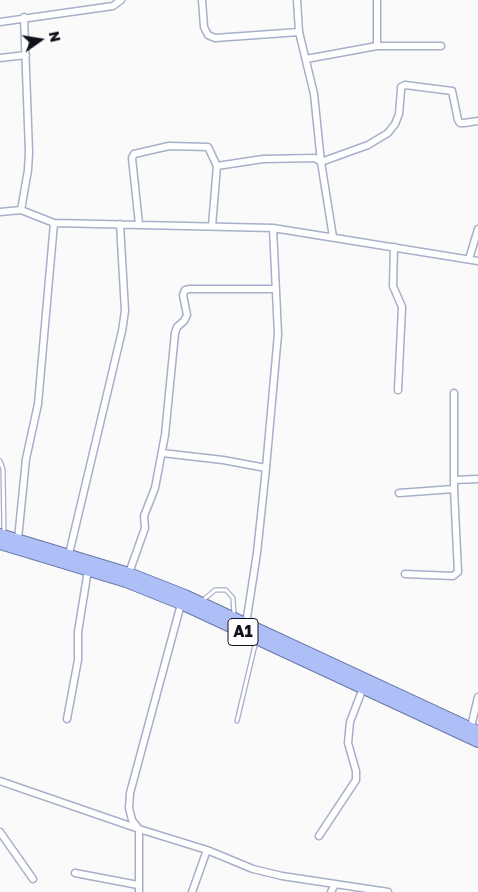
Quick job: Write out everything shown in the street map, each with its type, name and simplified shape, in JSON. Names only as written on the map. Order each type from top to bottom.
[{"type":"highway","name":"A1","points":[[1,538],[18,539],[129,573],[201,602],[474,729]]},
{"type":"highway","name":"A1","points":[[1,538],[126,582],[181,604],[478,742]]},
{"type":"street","points":[[0,22],[24,17],[113,6],[121,0]]},
{"type":"street","points":[[202,0],[204,27],[208,36],[215,38],[299,32]]},
{"type":"street","points":[[297,0],[299,32],[314,94],[321,162],[334,238]]},
{"type":"street","points":[[377,0],[377,46]]},
{"type":"street","points":[[21,210],[29,152],[24,17]]},
{"type":"street","points":[[306,59],[377,46],[441,46]]},
{"type":"street","points":[[0,58],[26,55]]},
{"type":"street","points":[[321,162],[368,145],[388,133],[400,114],[401,87],[405,85],[452,92],[458,120],[464,124],[478,121]]},
{"type":"street","points":[[139,224],[132,158],[134,154],[169,146],[208,147],[217,166],[212,226]]},
{"type":"street","points":[[217,166],[263,159],[315,158],[321,162]]},
{"type":"street","points":[[0,212],[21,210],[54,222],[273,228],[478,261]]},
{"type":"street","points":[[18,539],[26,459],[38,404],[54,222]]},
{"type":"street","points":[[69,554],[122,331],[124,294],[120,224]]},
{"type":"street","points":[[246,624],[257,553],[278,334],[273,228]]},
{"type":"street","points":[[469,259],[478,229]]},
{"type":"street","points":[[394,247],[393,286],[402,307],[398,390]]},
{"type":"street","points":[[129,573],[144,528],[144,516],[155,488],[162,453],[175,333],[177,327],[184,321],[187,315],[183,295],[185,290],[276,289]]},
{"type":"street","points":[[405,574],[454,576],[458,572],[454,490],[454,393]]},
{"type":"street","points":[[162,453],[223,460],[266,468]]},
{"type":"street","points":[[454,480],[478,479]]},
{"type":"street","points":[[399,493],[454,490]]},
{"type":"street","points":[[67,719],[78,660],[78,632],[88,570]]},
{"type":"street","points":[[138,892],[139,830],[132,820],[129,808],[130,793],[181,604]]},
{"type":"street","points":[[319,836],[356,780],[356,771],[348,743],[350,722],[363,688]]},
{"type":"street","points":[[474,729],[478,697]]},
{"type":"street","points":[[0,781],[139,830],[207,850],[266,873],[388,892]]},
{"type":"street","points":[[0,832],[33,879]]},
{"type":"street","points":[[192,892],[207,850]]},
{"type":"street","points":[[75,873],[138,884]]},
{"type":"street","points":[[331,892],[334,884]]},
{"type":"lane","points":[[0,461],[3,469],[1,538]]},
{"type":"lane","points":[[201,602],[215,590],[226,590],[233,598],[234,618]]},
{"type":"lane","points":[[237,721],[256,638]]}]
